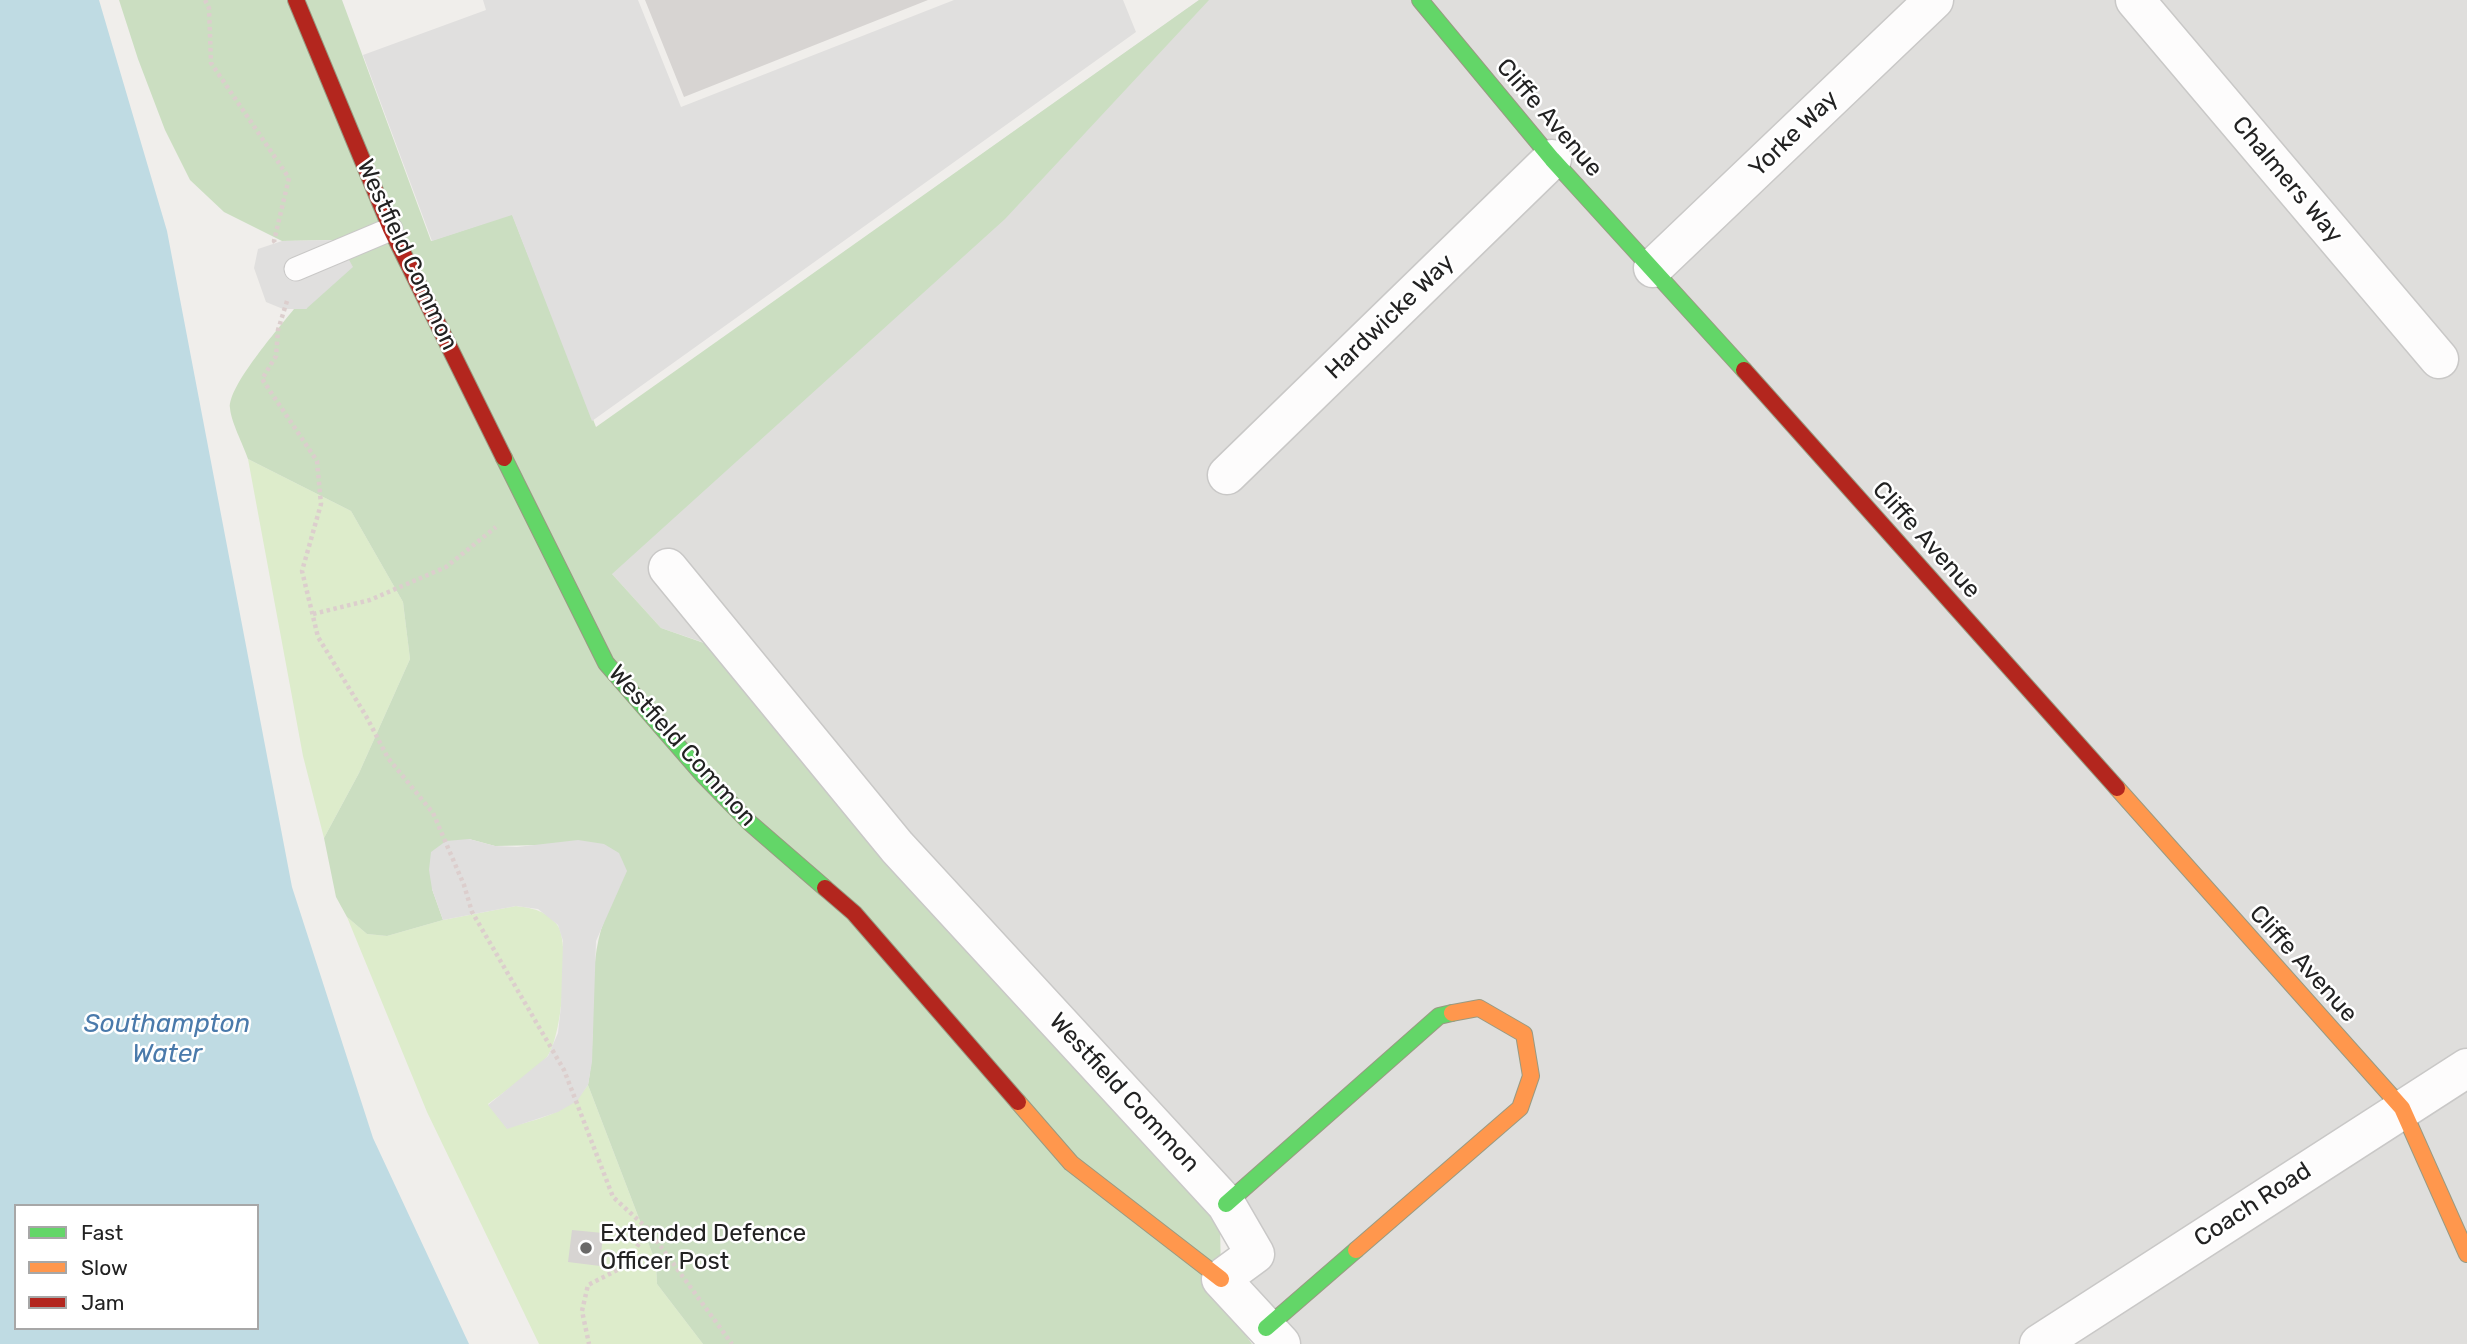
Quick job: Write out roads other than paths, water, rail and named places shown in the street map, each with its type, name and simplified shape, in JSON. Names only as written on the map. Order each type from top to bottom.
[{"type":"street","name":"Westfield Common","points":[[296,0],[391,229],[606,663],[704,776],[759,832],[854,913],[1071,1163],[1221,1279],[1273,1336],[1520,1108],[1531,1076],[1524,1034],[1479,1008],[1439,1016],[1226,1204]]},
{"type":"street","name":"Cliffe Avenue","points":[[1420,0],[1552,159],[1653,268],[2402,1108],[2467,1254]]},
{"type":"street","name":"Yorke Way","points":[[1653,268],[1934,0]]},
{"type":"street","name":"Chalmers Way","points":[[2135,0],[2439,359]]},
{"type":"street","name":"Hardwicke Way","points":[[1227,475],[1552,159]]},
{"type":"street","name":"Westfield Common","points":[[668,568],[897,847],[1226,1204],[1255,1254],[1221,1279]]},
{"type":"street","name":"Coach Road","points":[[2039,1344],[2467,1068]]},
{"type":"lane","points":[[296,269],[391,229]]},
{"type":"water","name":"Southampton Water","points":[[0,0],[99,0],[167,231],[292,887],[373,1138],[469,1344],[0,1344]]},
{"type":"place","name":"Extended Defence Officer Post","points":[[586,1248]]}]
